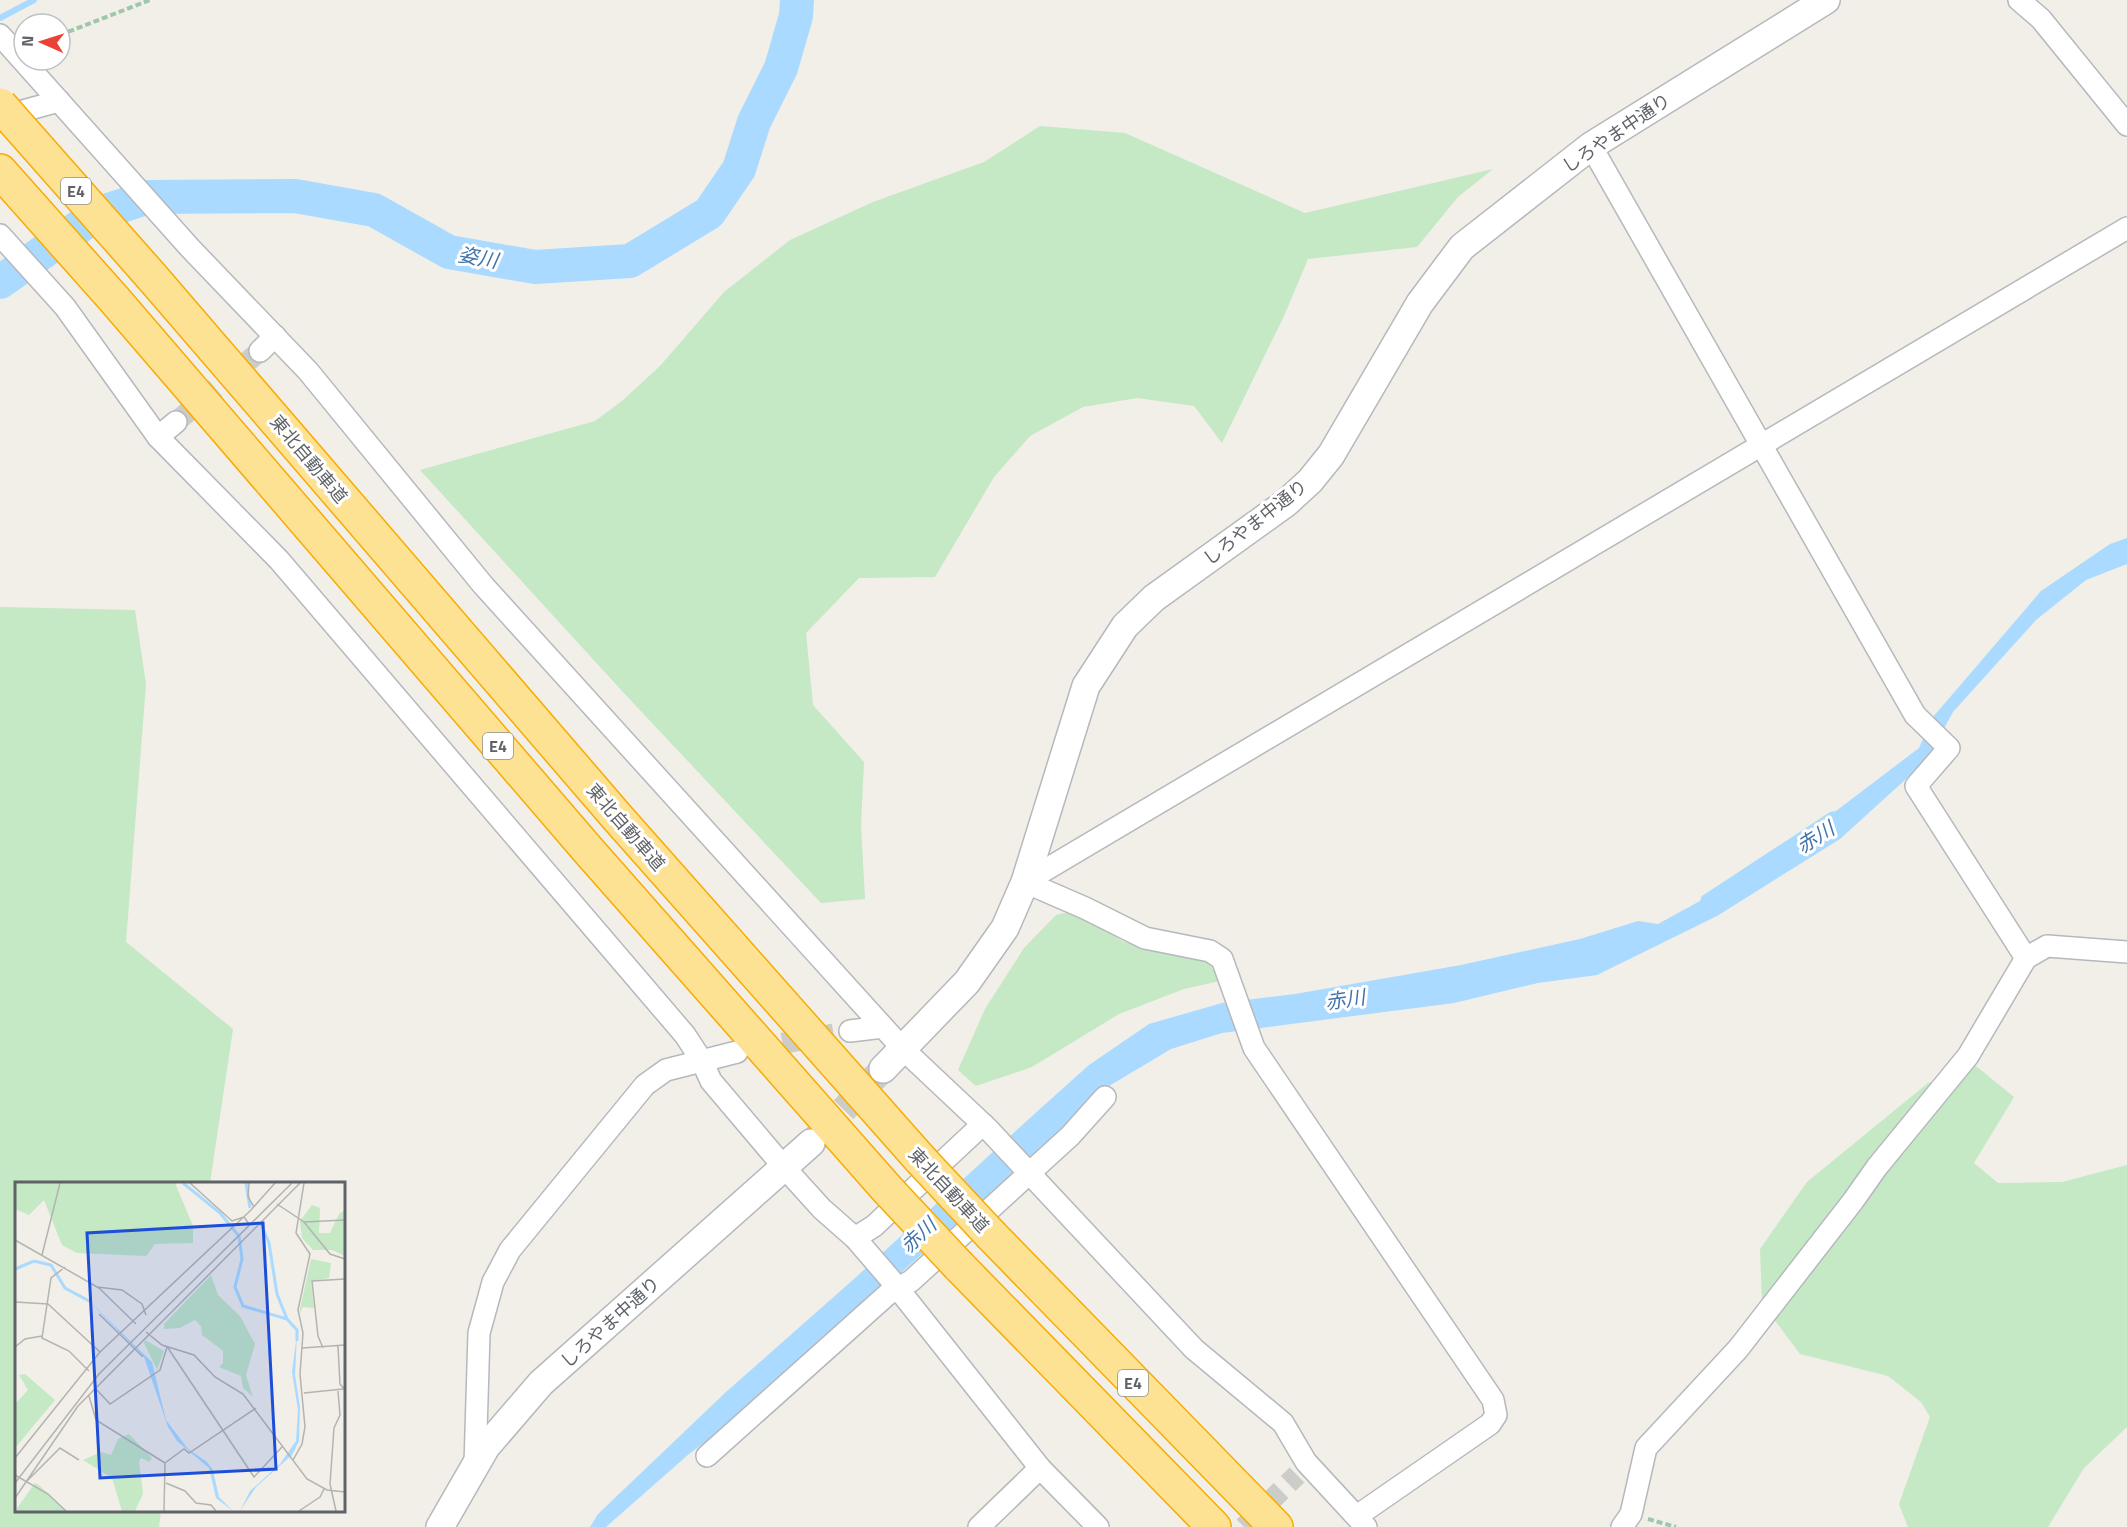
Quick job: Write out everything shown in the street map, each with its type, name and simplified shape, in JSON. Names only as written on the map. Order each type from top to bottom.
[{"type":"highway","name":"東北自動車道","points":[[0,105],[152,276],[617,817],[921,1160],[992,1236],[1276,1527]]},
{"type":"highway","name":"E4","points":[[0,171],[114,299],[588,850],[887,1189],[1214,1527]]},
{"type":"street","name":"しろやま中通り","points":[[883,1068],[967,982],[1005,928],[1025,882],[1086,686],[1125,626],[1154,598],[1286,503],[1310,481],[1331,455],[1439,274],[1462,248],[1591,146],[1826,0]]},
{"type":"street","points":[[2019,0],[2042,19],[2127,124]]},
{"type":"street","points":[[5,39],[114,165],[308,371],[483,585],[903,1049],[986,1126],[1194,1349],[1283,1423],[1302,1469],[1361,1522],[1490,1424],[1496,1415],[1493,1400],[1254,1048],[1222,959],[1210,951],[1145,939],[1085,908],[1025,882]]},
{"type":"street","points":[[0,117],[59,102]]},
{"type":"street","points":[[1591,146],[1915,715],[1949,748],[1916,786],[2026,958]]},
{"type":"street","points":[[1025,882],[2127,228]]},
{"type":"street","points":[[0,235],[65,308],[158,437],[279,560],[684,1035],[702,1061],[711,1081],[822,1209],[855,1238],[1040,1468],[1098,1527]]},
{"type":"street","points":[[260,351],[275,336]]},
{"type":"street","points":[[158,437],[176,422]]},
{"type":"street","points":[[1627,1521],[1646,1448],[1738,1350],[1877,1167],[1968,1056],[2026,958],[2047,946],[2127,952]]},
{"type":"street","points":[[850,1031],[883,1027]]},
{"type":"street","points":[[475,1465],[480,1333],[493,1282],[510,1250],[645,1086],[666,1070],[737,1052]]},
{"type":"street","points":[[706,1456],[888,1294],[895,1285],[998,1200],[1070,1136],[1105,1096]]},
{"type":"street","points":[[855,1238],[874,1226],[986,1126]]},
{"type":"street","name":"しろやま中通り","points":[[440,1527],[486,1447],[541,1383],[811,1143]]},
{"type":"street","points":[[979,1527],[1040,1468]]},
{"type":"path","points":[[72,30],[150,0]]},
{"type":"path","points":[[1627,1521],[1676,1527]]},
{"type":"green space","points":[[1040,126],[1125,133],[1305,213],[1493,169],[1458,197],[1417,247],[1308,259],[1284,316],[1222,443],[1194,406],[1137,398],[1083,407],[1030,436],[994,477],[935,577],[859,578],[806,633],[813,705],[864,762],[861,825],[865,899],[821,903],[622,691],[420,470],[595,421],[622,401],[660,366],[724,292],[790,240],[873,202],[984,162]]},
{"type":"green space","points":[[0,607],[135,610],[146,684],[126,942],[233,1029],[210,1182],[15,1182],[15,1512],[161,1512],[159,1527],[0,1527]]},
{"type":"green space","points":[[1074,911],[1124,942],[1206,958],[1220,981],[1184,989],[1119,1014],[1032,1067],[976,1086],[958,1070],[985,1009],[1024,948],[1056,915]]},
{"type":"green space","points":[[1976,1066],[2014,1097],[1974,1163],[1998,1183],[2062,1182],[2127,1165],[2127,1427],[2084,1468],[2048,1527],[1908,1527],[1899,1504],[1930,1417],[1921,1402],[1888,1376],[1800,1354],[1762,1303],[1760,1249],[1807,1182],[1928,1083]]},
{"type":"water","name":"赤川","points":[[2127,538],[2127,564],[2086,580],[2036,620],[1953,712],[1927,760],[1840,839],[1717,916],[1597,975],[1538,983],[1454,1003],[1222,1033],[1171,1049],[1099,1092],[1060,1131],[747,1410],[689,1454],[606,1527],[590,1527],[598,1514],[726,1392],[1041,1108],[1089,1065],[1149,1024],[1222,1003],[1295,994],[1461,965],[1580,939],[1638,921],[1658,924],[1700,901],[1702,896],[1830,812],[1836,811],[1919,748],[1933,717],[2041,591],[2110,544]]},
{"type":"waterway","points":[[0,18],[34,0]]},
{"type":"waterway","name":"姿川","points":[[0,282],[99,213],[149,197],[295,196],[374,210],[449,252],[535,267],[630,261],[709,213],[739,169],[754,122],[781,68],[796,16],[797,0]]},
{"type":"tunnel","points":[[176,422],[260,351]]},
{"type":"tunnel","points":[[752,1049],[850,1031]]},
{"type":"tunnel","points":[[815,1139],[883,1069]]},
{"type":"tunnel","points":[[1244,1527],[1297,1475]]}]
